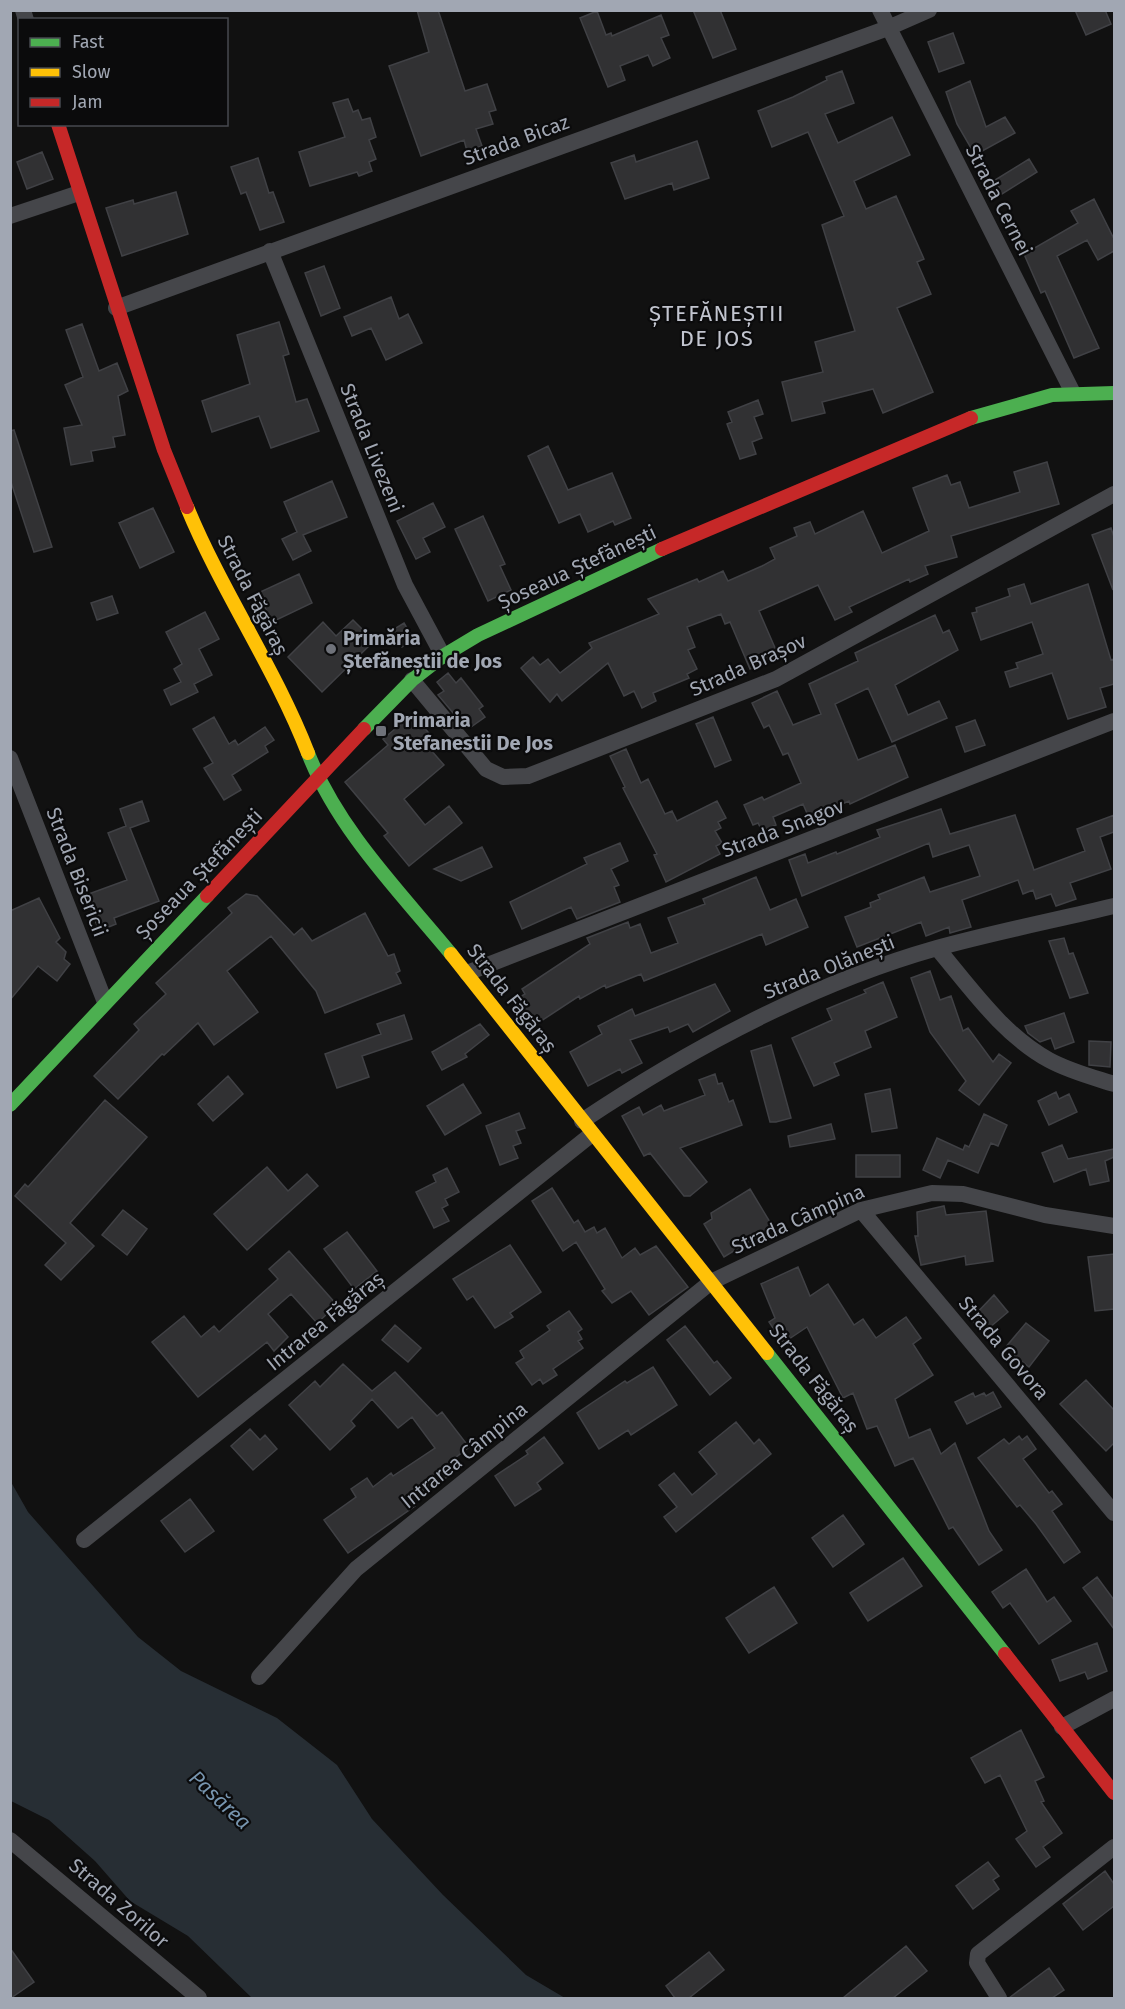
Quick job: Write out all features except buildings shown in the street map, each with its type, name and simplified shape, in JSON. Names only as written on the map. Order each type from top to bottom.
[{"type":"street","name":"Strada Cernei","points":[[880,10],[1072,391]]},
{"type":"street","name":"Strada Bicaz","points":[[116,308],[888,28],[928,10]]},
{"type":"street","name":"Strada Făgăraș","points":[[59,126],[164,450],[202,542],[293,714],[318,778],[370,856],[467,974],[1114,1793]]},
{"type":"street","points":[[10,216],[79,193]]},
{"type":"street","name":"Strada Livezeni","points":[[270,251],[405,585],[443,656]]},
{"type":"street","name":"Șoseaua Ștefănești","points":[[10,1106],[105,1002],[412,680],[443,656],[478,635],[609,572],[991,410],[1032,398],[1072,391],[1114,393]]},
{"type":"street","name":"Strada Brașov","points":[[412,680],[486,770],[503,777],[528,776],[776,679],[1114,494]]},
{"type":"street","name":"Strada Snagov","points":[[467,974],[1114,721]]},
{"type":"street","name":"Strada Bisericii","points":[[10,758],[105,1002]]},
{"type":"street","name":"Strada Olănești","points":[[587,1128],[682,1058],[753,1020],[872,970],[937,948],[1114,906]]},
{"type":"street","points":[[937,948],[1000,1021],[1026,1046],[1075,1072],[1114,1084]]},
{"type":"street","name":"Intrarea Făgăraș","points":[[84,1540],[587,1128]]},
{"type":"street","name":"Strada Câmpina","points":[[711,1282],[861,1210],[932,1193],[963,1194],[1045,1215],[1114,1226]]},
{"type":"street","name":"Strada Govora","points":[[861,1210],[1114,1513]]},
{"type":"street","name":"Intrarea Câmpina","points":[[259,1677],[356,1569],[711,1282]]},
{"type":"street","points":[[1062,1727],[1114,1699]]},
{"type":"street","name":"Strada Zorilor","points":[[10,1840],[199,1998]]},
{"type":"street","points":[[999,1998],[977,1963],[978,1954],[1114,1847]]},
{"type":"water","name":"Pasărea","points":[[11,1482],[28,1512],[138,1637],[181,1671],[277,1718],[337,1765],[372,1819],[443,1895],[526,1975],[565,1998],[252,1998],[188,1936],[130,1901],[95,1861],[49,1820],[11,1801]]},
{"type":"traffic: fast","points":[[971,418],[1052,395],[1114,393]]},
{"type":"traffic: fast","points":[[364,729],[412,680],[443,656],[478,635],[662,549]]},
{"type":"traffic: fast","points":[[308,753],[321,781],[353,834],[451,954]]},
{"type":"traffic: fast","points":[[10,1105],[207,896]]},
{"type":"traffic: fast","points":[[767,1353],[1005,1654]]},
{"type":"traffic: slow","points":[[187,507],[216,569],[280,691],[308,753]]},
{"type":"traffic: slow","points":[[451,954],[767,1353]]},
{"type":"traffic: jam","points":[[59,126],[164,450],[187,507]]},
{"type":"traffic: jam","points":[[662,549],[971,418]]},
{"type":"traffic: jam","points":[[207,896],[364,729]]},
{"type":"traffic: jam","points":[[1005,1654],[1114,1793]]},
{"type":"place","name":"Primăria Ștefăneștii de Jos","points":[[331,649]]},
{"type":"place","name":"Primaria Stefanestii De Jos","points":[[381,731]]},
{"type":"district","name":"ȘTEFĂNEȘTII DE JOS","points":[[717,326]]}]
